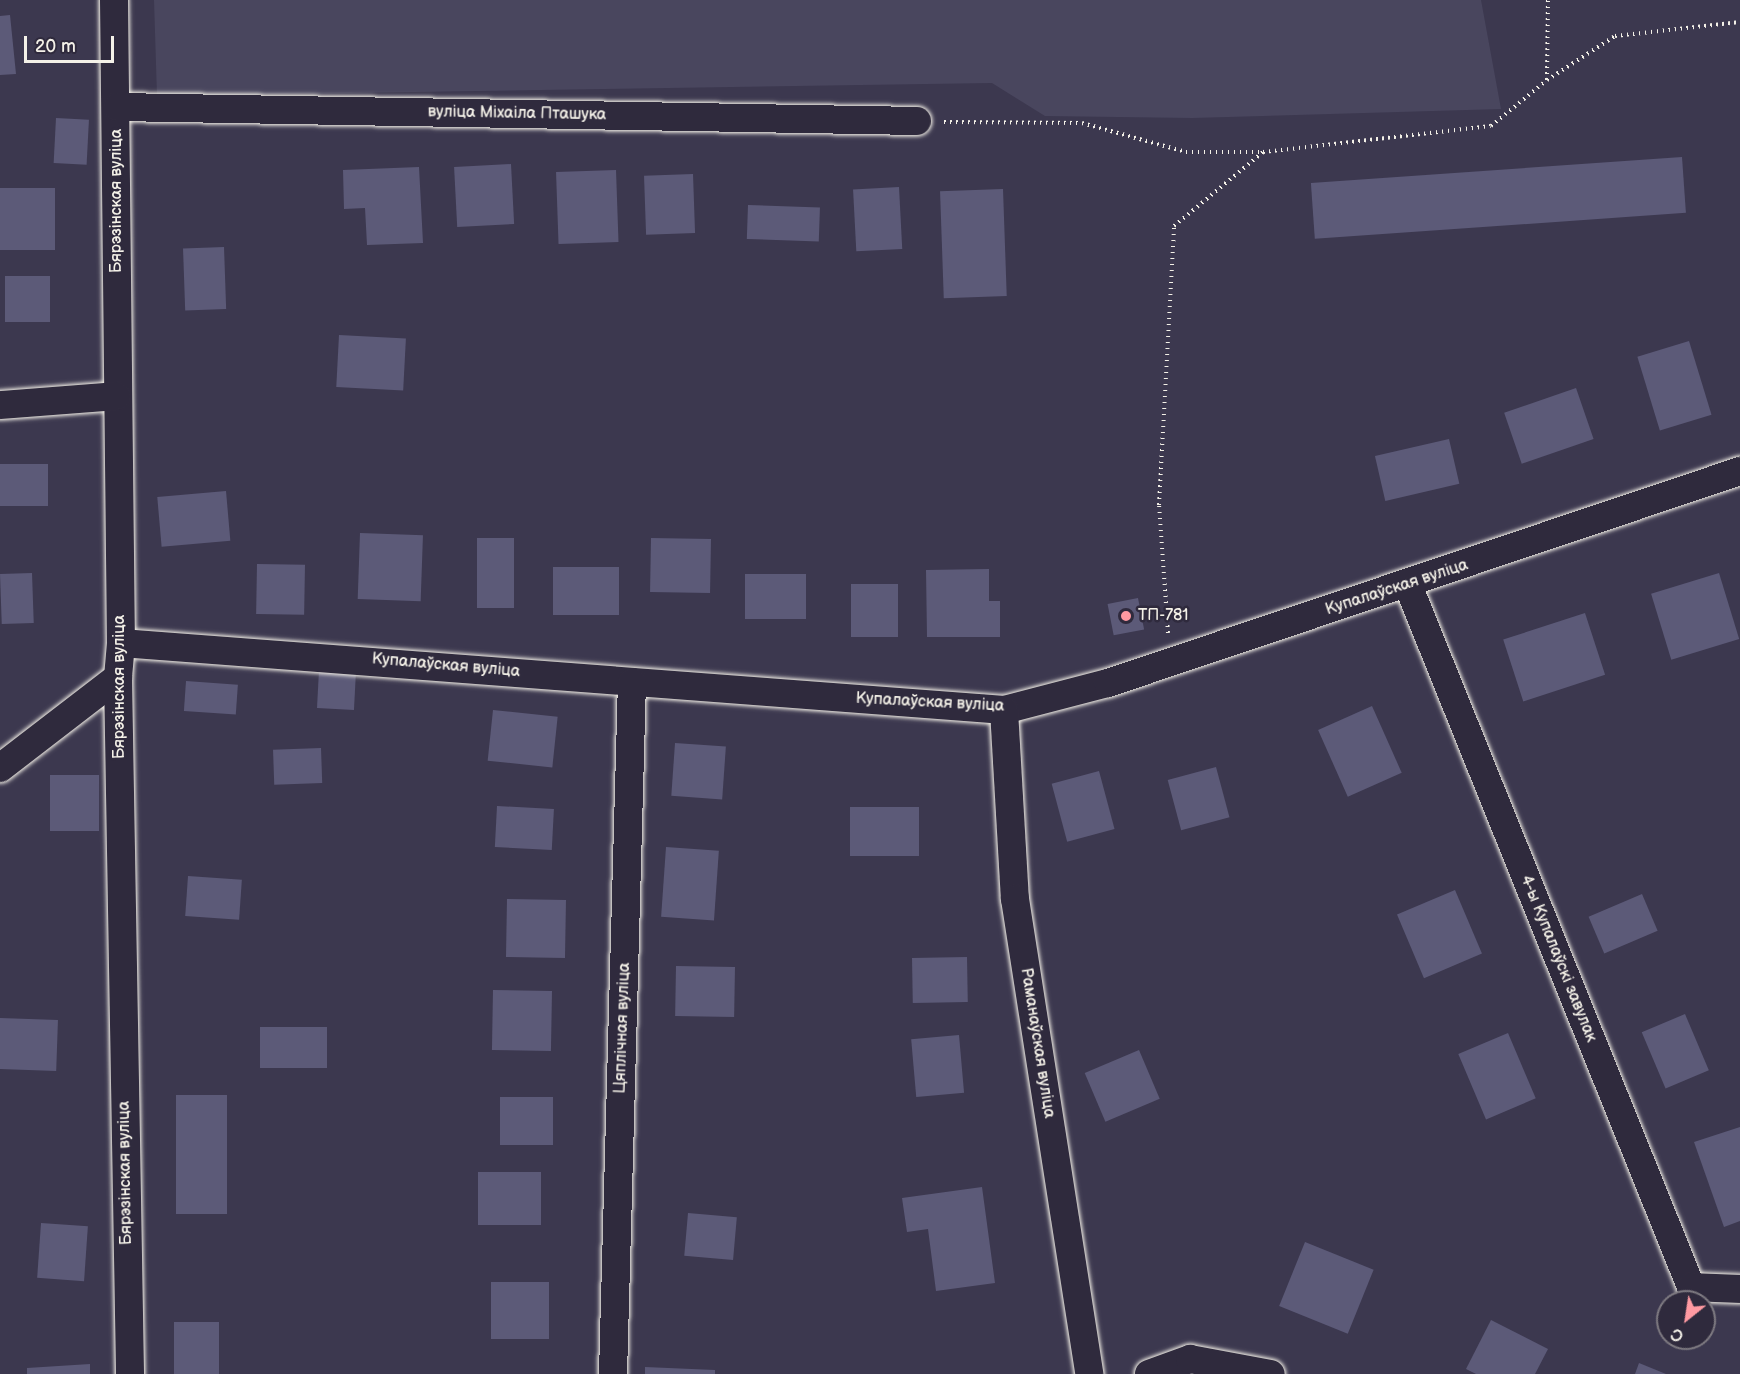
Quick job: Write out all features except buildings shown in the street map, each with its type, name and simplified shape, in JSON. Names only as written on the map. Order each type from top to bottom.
[{"type":"street","name":"Бярэзінская вуліца","points":[[114,0],[117,107],[117,396],[121,643],[118,677],[130,1374]]},
{"type":"street","name":"вуліца Міхаіла Пташука","points":[[117,107],[917,122]]},
{"type":"street","points":[[0,405],[117,396]]},
{"type":"street","name":"Купалаўская вуліца","points":[[121,643],[1004,710],[1171,662],[1408,585],[1740,471]]},
{"type":"street","name":"4-ы Купалаўскі завулак","points":[[1408,585],[1690,1287],[1740,1289]]},
{"type":"street","points":[[0,768],[118,677]]},
{"type":"street","name":"Цяплічная вуліца","points":[[613,1374],[632,682]]},
{"type":"street","name":"Раманаўская вуліца","points":[[1004,710],[1015,899],[1089,1374]]},
{"type":"street","points":[[1149,1374],[1190,1359],[1271,1374]]},
{"type":"path","points":[[1546,80],[1548,0]]},
{"type":"path","points":[[917,122],[1082,123],[1186,152],[1263,152],[1491,126],[1546,80],[1615,36],[1740,22]]},
{"type":"path","points":[[1171,662],[1159,505],[1174,226],[1263,152]]},
{"type":"shaded area","points":[[154,0],[1481,0],[1501,109],[1192,118],[1045,116],[992,83],[157,96]]},
{"type":"place","name":"ТП-781","points":[[1126,616]]}]
